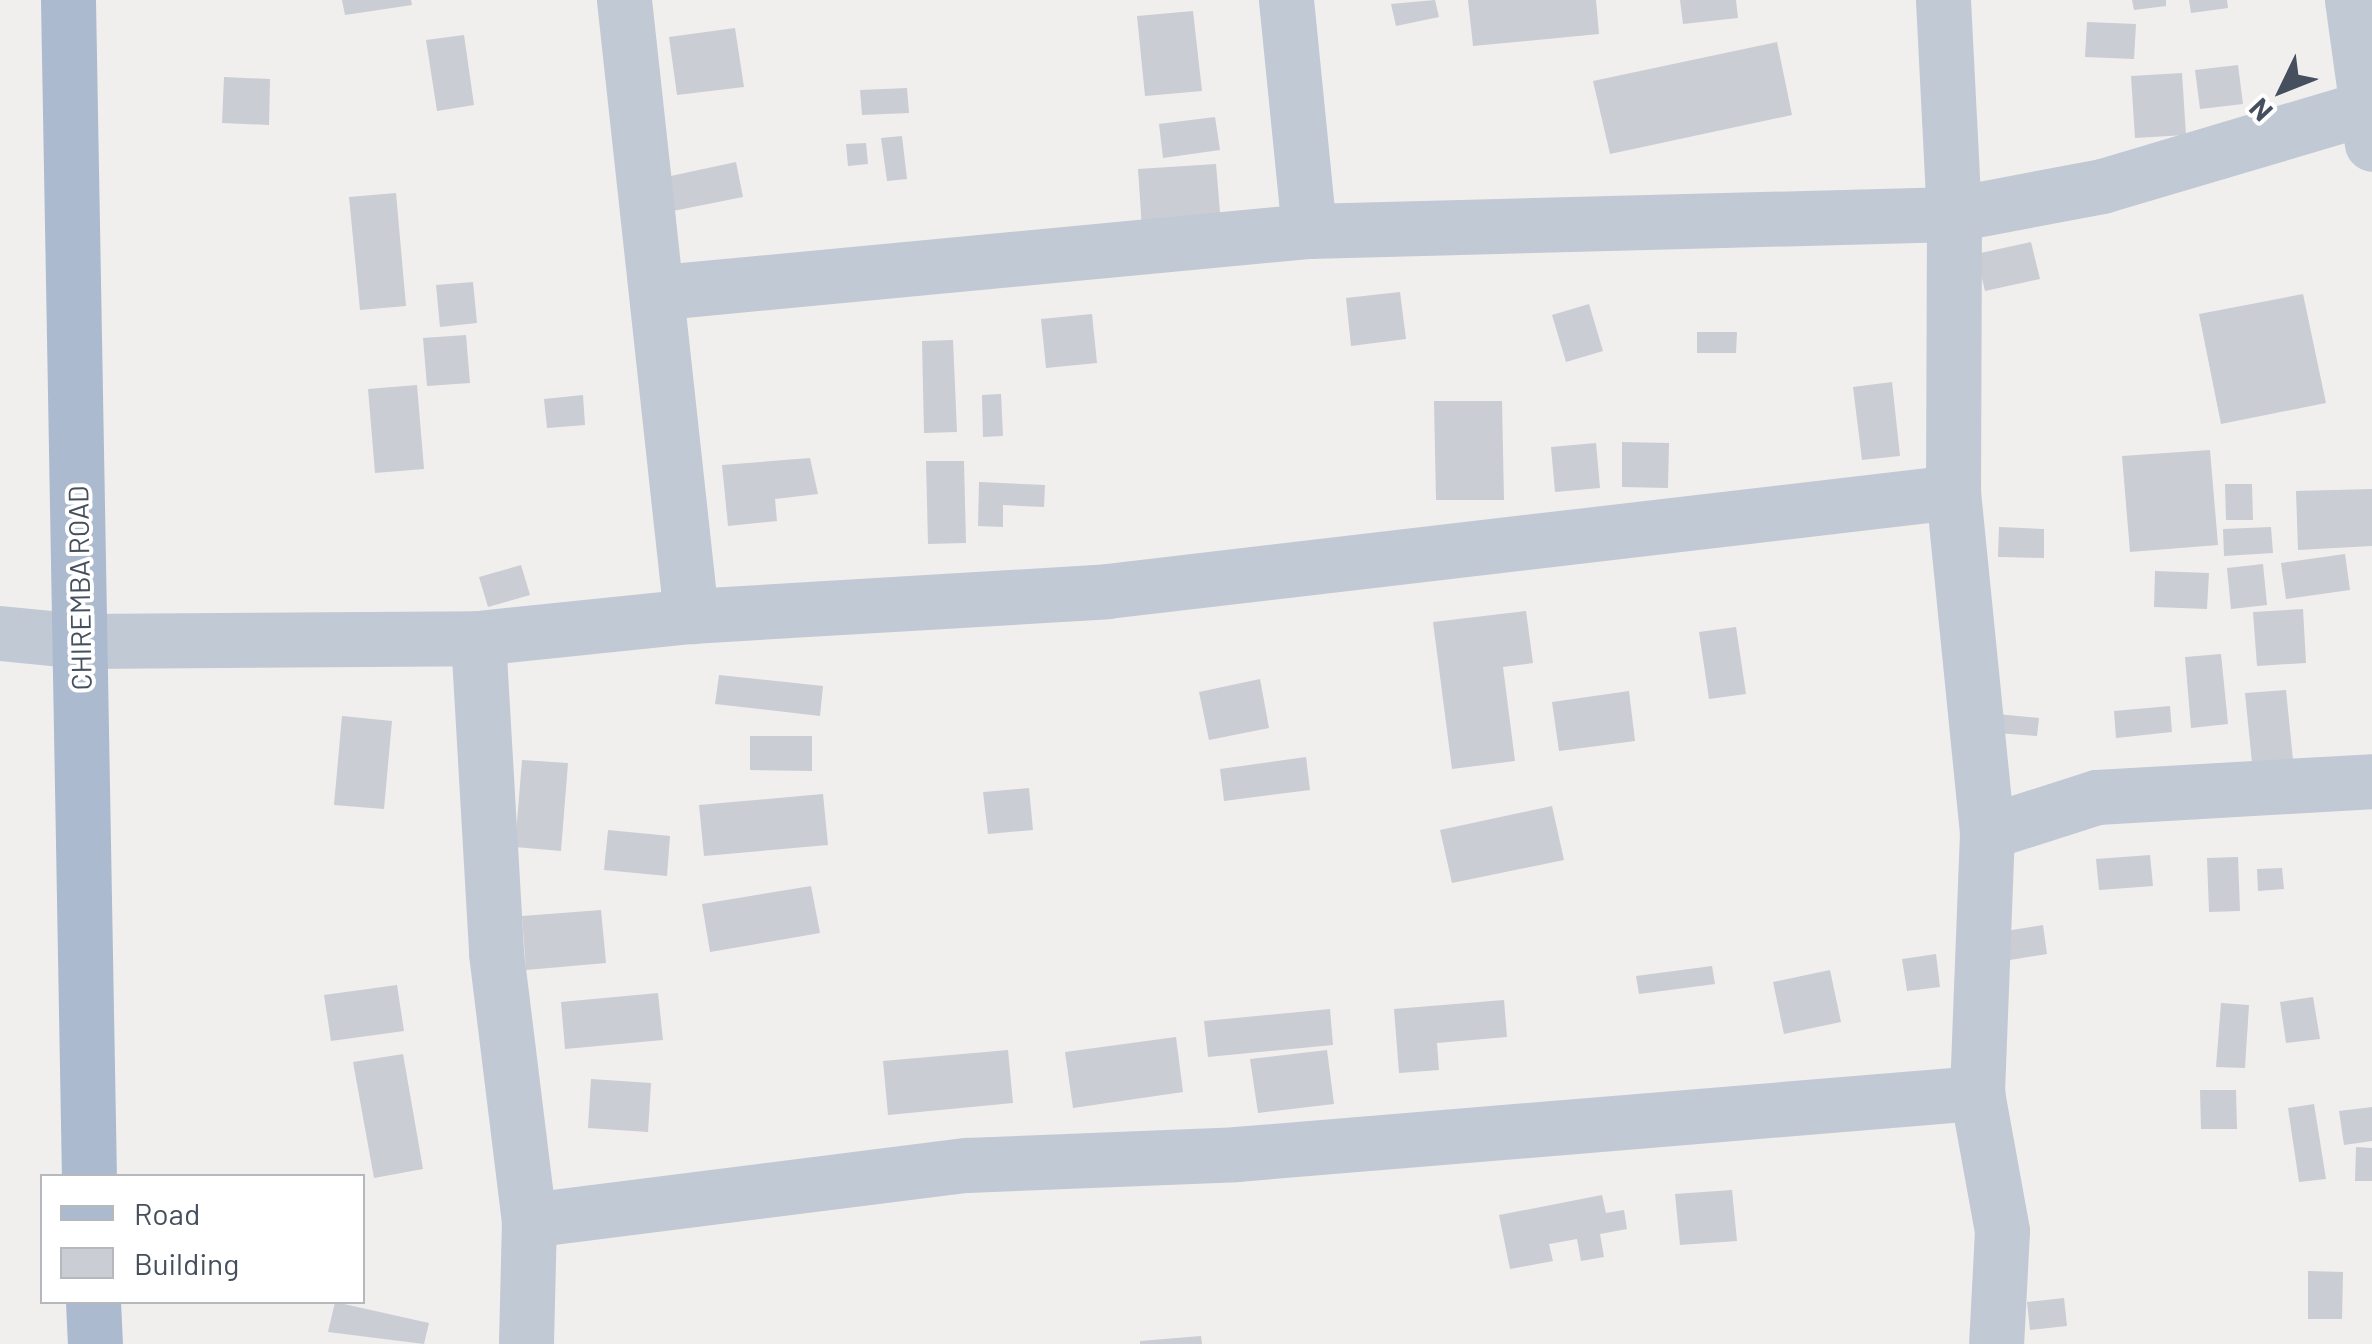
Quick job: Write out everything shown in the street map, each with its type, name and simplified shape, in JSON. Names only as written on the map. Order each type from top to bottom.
[{"type":"main road","name":"CHIREMBA ROAD","points":[[68,0],[88,1174]]},
{"type":"main road","points":[[93,1304],[95,1344]]},
{"type":"street","points":[[624,0],[662,292],[692,616]]},
{"type":"street","points":[[1286,0],[1309,231]]},
{"type":"street","points":[[1943,0],[1954,214],[1953,492],[1987,832],[1976,1093],[2002,1231],[1996,1344]]},
{"type":"street","points":[[662,292],[1309,231],[1954,214],[2102,186],[2370,120],[2352,0]]},
{"type":"street","points":[[0,633],[80,641],[478,638],[692,616],[1107,592],[1953,492]]},
{"type":"street","points":[[478,638],[496,953],[529,1220],[526,1344]]},
{"type":"street","points":[[1987,832],[2098,797],[2372,781]]},
{"type":"street","points":[[529,1220],[967,1166],[1236,1154],[1976,1093]]},
{"type":"building","points":[[342,0],[411,0],[412,5],[345,15]]},
{"type":"building","points":[[1435,0],[1439,17],[1396,26],[1391,4]]},
{"type":"building","points":[[1468,0],[1596,0],[1599,34],[1473,46]]},
{"type":"building","points":[[1680,0],[1736,0],[1738,18],[1683,24]]},
{"type":"building","points":[[2132,0],[2166,0],[2166,6],[2134,10]]},
{"type":"building","points":[[2189,0],[2227,0],[2228,8],[2191,13]]},
{"type":"building","points":[[1193,11],[1202,91],[1145,96],[1137,16]]},
{"type":"building","points":[[2087,22],[2136,24],[2134,59],[2085,57]]},
{"type":"building","points":[[735,28],[744,87],[677,95],[669,37]]},
{"type":"building","points":[[464,35],[474,105],[437,111],[426,40]]},
{"type":"building","points":[[1777,42],[1792,115],[1610,154],[1593,81]]},
{"type":"building","points":[[2238,65],[2243,104],[2200,109],[2195,70]]},
{"type":"building","points":[[2182,73],[2186,135],[2135,138],[2131,76]]},
{"type":"building","points":[[224,77],[270,79],[269,125],[222,123]]},
{"type":"building","points":[[907,88],[909,113],[862,115],[860,90]]},
{"type":"building","points":[[1215,117],[1220,150],[1163,158],[1159,124]]},
{"type":"building","points":[[902,136],[907,179],[887,181],[881,138]]},
{"type":"building","points":[[866,143],[868,164],[848,166],[846,144]]},
{"type":"building","points":[[736,162],[743,197],[673,211],[666,177]]},
{"type":"building","points":[[1216,164],[1221,224],[1142,229],[1138,169]]},
{"type":"building","points":[[396,193],[406,306],[360,310],[349,197]]},
{"type":"building","points":[[2031,242],[2040,279],[1985,291],[1976,254]]},
{"type":"building","points":[[473,282],[477,323],[440,327],[436,285]]},
{"type":"building","points":[[1400,292],[1406,339],[1351,346],[1346,298]]},
{"type":"building","points":[[2303,294],[2326,403],[2221,424],[2199,314]]},
{"type":"building","points":[[1589,304],[1603,351],[1566,362],[1552,315]]},
{"type":"building","points":[[1092,314],[1097,363],[1046,368],[1041,319]]},
{"type":"building","points":[[1697,332],[1737,332],[1736,353],[1697,353]]},
{"type":"building","points":[[466,335],[470,383],[427,386],[423,338]]},
{"type":"building","points":[[953,340],[957,432],[924,433],[922,341]]},
{"type":"building","points":[[1892,382],[1900,456],[1862,460],[1853,387]]},
{"type":"building","points":[[417,385],[424,469],[375,473],[368,389]]},
{"type":"building","points":[[1001,394],[1003,436],[983,437],[982,395]]},
{"type":"building","points":[[583,395],[585,425],[547,428],[544,399]]},
{"type":"building","points":[[1434,401],[1502,401],[1504,500],[1436,500]]},
{"type":"building","points":[[1622,442],[1669,443],[1668,488],[1622,487]]},
{"type":"building","points":[[1596,443],[1600,488],[1555,492],[1551,447]]},
{"type":"building","points":[[2210,450],[2218,545],[2130,552],[2122,456]]},
{"type":"building","points":[[810,458],[818,494],[775,499],[777,521],[728,526],[722,465]]},
{"type":"building","points":[[926,461],[964,461],[966,543],[928,544]]},
{"type":"building","points":[[979,482],[1045,485],[1044,507],[1003,505],[1003,527],[978,526]]},
{"type":"building","points":[[2225,484],[2252,484],[2253,520],[2226,520]]},
{"type":"building","points":[[2372,489],[2372,546],[2298,550],[2296,491]]},
{"type":"building","points":[[1999,527],[2044,529],[2044,558],[1998,557]]},
{"type":"building","points":[[2271,527],[2273,553],[2224,556],[2223,529]]},
{"type":"building","points":[[2345,554],[2350,590],[2286,599],[2281,563]]},
{"type":"building","points":[[2263,564],[2267,605],[2231,609],[2227,568]]},
{"type":"building","points":[[521,565],[530,595],[488,607],[479,577]]},
{"type":"building","points":[[2155,571],[2209,573],[2207,609],[2154,607]]},
{"type":"building","points":[[2303,609],[2306,663],[2257,666],[2253,612]]},
{"type":"building","points":[[1526,611],[1533,663],[1503,667],[1515,761],[1452,769],[1433,622]]},
{"type":"building","points":[[1736,627],[1746,694],[1709,699],[1699,632]]},
{"type":"building","points":[[2221,654],[2228,724],[2191,728],[2185,657]]},
{"type":"building","points":[[719,675],[823,686],[820,716],[715,704]]},
{"type":"building","points":[[1260,679],[1269,728],[1209,740],[1199,692]]},
{"type":"building","points":[[2286,690],[2294,770],[2253,773],[2245,693]]},
{"type":"building","points":[[1629,691],[1635,741],[1559,751],[1552,702]]},
{"type":"building","points":[[2170,706],[2172,732],[2116,738],[2114,711]]},
{"type":"building","points":[[1997,714],[2039,718],[2037,736],[1996,733]]},
{"type":"building","points":[[342,716],[392,721],[384,809],[334,805]]},
{"type":"building","points":[[750,736],[812,736],[812,771],[750,770]]},
{"type":"building","points":[[1306,757],[1310,790],[1224,801],[1220,769]]},
{"type":"building","points":[[522,760],[568,763],[561,851],[515,847]]},
{"type":"building","points":[[1029,788],[1033,830],[988,834],[983,792]]},
{"type":"building","points":[[823,794],[828,845],[704,856],[699,805]]},
{"type":"building","points":[[1552,806],[1564,860],[1452,883],[1440,830]]},
{"type":"building","points":[[608,830],[670,836],[667,876],[604,870]]},
{"type":"building","points":[[2150,855],[2153,886],[2099,890],[2096,859]]},
{"type":"building","points":[[2238,857],[2240,911],[2209,912],[2207,858]]},
{"type":"building","points":[[2282,868],[2284,889],[2258,891],[2257,869]]},
{"type":"building","points":[[811,886],[820,933],[710,952],[702,904]]},
{"type":"building","points":[[601,910],[606,963],[526,970],[522,916]]},
{"type":"building","points":[[2043,925],[2047,954],[2004,961],[1999,932]]},
{"type":"building","points":[[1936,954],[1940,987],[1907,991],[1902,959]]},
{"type":"building","points":[[1712,966],[1715,984],[1639,994],[1636,976]]},
{"type":"building","points":[[1830,970],[1841,1022],[1784,1034],[1773,982]]},
{"type":"building","points":[[397,985],[404,1031],[331,1041],[324,995]]},
{"type":"building","points":[[658,993],[663,1040],[565,1049],[561,1002]]},
{"type":"building","points":[[2313,997],[2320,1039],[2286,1043],[2280,1002]]},
{"type":"building","points":[[1504,1000],[1507,1037],[1437,1043],[1439,1070],[1399,1073],[1394,1009]]},
{"type":"building","points":[[2221,1003],[2249,1005],[2245,1068],[2216,1067]]},
{"type":"building","points":[[1330,1009],[1333,1045],[1208,1057],[1204,1021]]},
{"type":"building","points":[[1176,1037],[1183,1092],[1073,1108],[1065,1052]]},
{"type":"building","points":[[1008,1050],[1013,1103],[888,1115],[883,1061]]},
{"type":"building","points":[[1327,1050],[1334,1104],[1258,1113],[1250,1059]]},
{"type":"building","points":[[403,1054],[423,1169],[374,1178],[353,1062]]},
{"type":"building","points":[[591,1079],[651,1083],[648,1132],[588,1128]]},
{"type":"building","points":[[2200,1090],[2236,1090],[2237,1129],[2201,1129]]},
{"type":"building","points":[[2314,1104],[2326,1179],[2299,1182],[2288,1108]]},
{"type":"building","points":[[2372,1107],[2372,1141],[2344,1145],[2339,1111]]},
{"type":"building","points":[[2356,1147],[2372,1148],[2372,1181],[2355,1181]]},
{"type":"building","points":[[1732,1190],[1737,1241],[1680,1245],[1675,1194]]},
{"type":"building","points":[[1602,1195],[1606,1213],[1624,1210],[1627,1229],[1600,1234],[1604,1257],[1581,1261],[1577,1239],[1549,1244],[1553,1261],[1510,1269],[1499,1215]]},
{"type":"building","points":[[2308,1271],[2343,1272],[2342,1319],[2308,1319]]},
{"type":"building","points":[[2064,1298],[2067,1326],[2030,1330],[2027,1302]]},
{"type":"building","points":[[335,1304],[429,1323],[424,1344],[328,1332]]},
{"type":"building","points":[[1201,1336],[1202,1344],[1140,1344],[1140,1341]]}]
